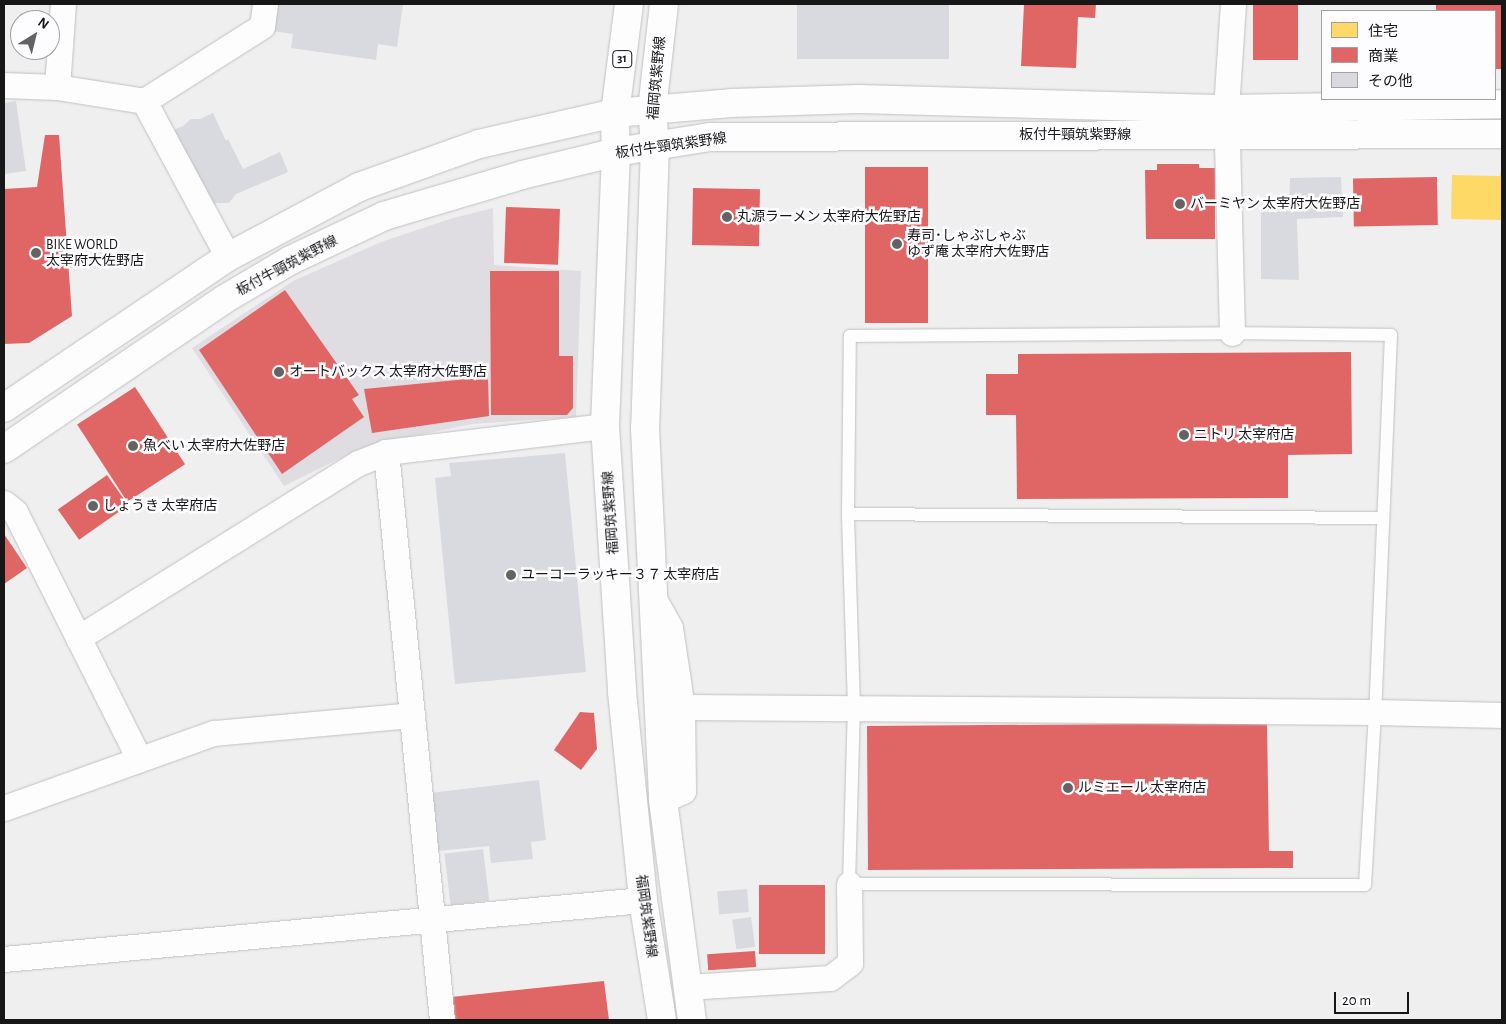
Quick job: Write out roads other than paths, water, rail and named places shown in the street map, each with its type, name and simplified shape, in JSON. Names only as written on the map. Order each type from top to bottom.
[{"type":"main road","name":"福岡筑紫野線","points":[[629,4],[615,114],[616,152],[605,426],[622,692],[643,900],[662,1020]]},
{"type":"main road","name":"福岡筑紫野線","points":[[664,4],[652,110],[655,146],[645,428],[663,800],[692,1020]]},
{"type":"main road","name":"板付牛頸筑紫野線","points":[[4,408],[228,257],[359,188],[479,144],[615,114],[731,103],[859,99],[1226,122],[1502,134]]},
{"type":"main road","name":"板付牛頸筑紫野線","points":[[4,449],[223,300],[291,260],[384,216],[522,175],[616,152],[710,137],[1226,122],[1502,104]]},
{"type":"street","points":[[57,88],[63,4]]},
{"type":"street","points":[[4,85],[57,88],[144,101],[262,26],[265,4]]},
{"type":"street","points":[[1232,333],[1226,122],[1233,4]]},
{"type":"street","points":[[144,101],[228,257]]},
{"type":"street","points":[[78,638],[358,463],[386,452],[605,426]]},
{"type":"street","points":[[386,452],[442,1020]]},
{"type":"street","points":[[4,503],[15,512],[139,759]]},
{"type":"street","points":[[653,597],[670,628],[682,707],[683,791],[663,800]]},
{"type":"street","points":[[682,707],[1375,712],[1502,715]]},
{"type":"street","points":[[4,808],[214,733],[412,715]]},
{"type":"street","points":[[687,987],[830,978],[850,964],[849,884]]},
{"type":"street","points":[[4,959],[432,921],[643,900]]},
{"type":"lane","points":[[1232,333],[1391,335],[1375,712],[1365,885],[849,884],[854,707],[848,514],[850,336],[1232,333]]},
{"type":"lane","points":[[848,514],[1382,518]]},
{"type":"place","name":"バーミヤン 太宰府大佐野店","points":[[1180,204]]},
{"type":"place","name":"丸源ラーメン 太宰府大佐野店","points":[[727,217]]},
{"type":"place","name":"寿司･しゃぶしゃぶ ゆず庵 太宰府大佐野店","points":[[897,244]]},
{"type":"place","name":"BIKE WORLD 太宰府大佐野店","points":[[36,253]]},
{"type":"place","name":"オートバックス 太宰府大佐野店","points":[[279,372]]},
{"type":"place","name":"ニトリ 太宰府店","points":[[1184,435]]},
{"type":"place","name":"魚べい 太宰府大佐野店","points":[[133,446]]},
{"type":"place","name":"しょうき 太宰府店","points":[[93,506]]},
{"type":"place","name":"ユーコーラッキー３７ 太宰府店","points":[[511,575]]},
{"type":"place","name":"ルミエール 太宰府店","points":[[1068,788]]}]
